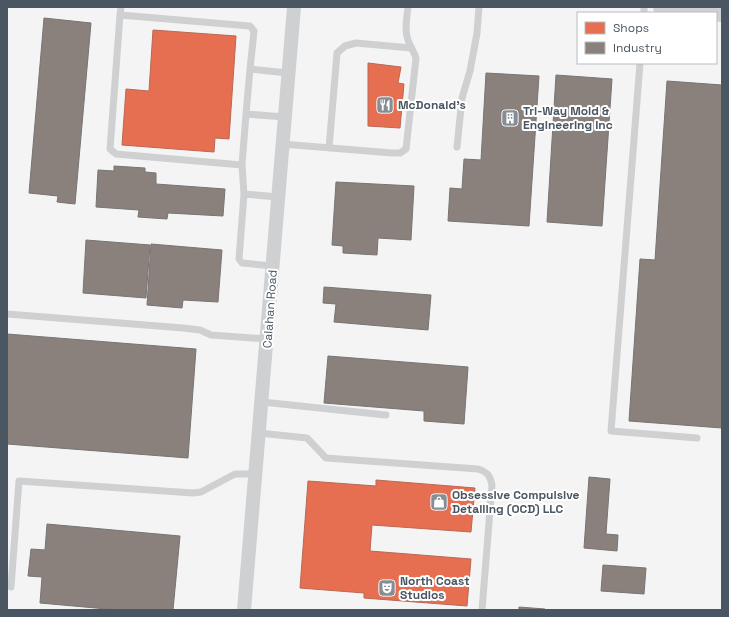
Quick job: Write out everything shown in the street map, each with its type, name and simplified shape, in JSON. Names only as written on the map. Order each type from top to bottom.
[{"type":"main road","points":[[667,7],[722,12]]},
{"type":"street","name":"Calahan Road","points":[[244,610],[294,7]]},
{"type":"lane","points":[[121,7],[110,149],[116,154],[242,165]]},
{"type":"lane","points":[[282,144],[400,153],[406,149],[416,58],[406,36],[408,7]]},
{"type":"lane","points":[[457,147],[462,98],[470,71],[477,33],[479,7]]},
{"type":"lane","points":[[120,15],[250,26],[254,31],[242,165],[244,194],[239,259],[242,263],[273,266]]},
{"type":"lane","points":[[329,148],[337,53],[345,46],[356,43],[411,48]]},
{"type":"lane","points":[[640,64],[611,431],[697,438]]},
{"type":"lane","points":[[250,69],[288,73]]},
{"type":"lane","points":[[246,114],[285,117]]},
{"type":"lane","points":[[244,194],[278,197]]},
{"type":"lane","points":[[7,314],[183,328],[200,330],[211,335],[267,339]]},
{"type":"lane","points":[[262,402],[386,415]]},
{"type":"lane","points":[[259,433],[307,438],[326,458],[478,470],[489,474],[492,484],[482,610]]},
{"type":"lane","points":[[11,588],[19,481],[193,493],[201,492],[235,474],[256,474]]},
{"type":"building: Shops","points":[[153,30],[236,36],[229,139],[215,138],[214,152],[122,145],[126,89],[149,91]]},
{"type":"building: Shops","name":"McDonald's","points":[[368,63],[401,67],[398,83],[404,84],[400,128],[368,126]]},
{"type":"building: Shops","points":[[376,480],[475,488],[471,532],[372,525],[370,551],[471,559],[467,606],[364,598],[364,593],[300,588],[308,481],[376,486]]},
{"type":"building: Industry","points":[[44,18],[91,23],[75,204],[57,202],[58,196],[29,193]]},
{"type":"building: Industry","name":"Tri-Way Mold & Engineering Inc","points":[[486,73],[539,76],[529,226],[448,221],[450,188],[462,189],[464,159],[481,160]]},
{"type":"building: Industry","points":[[556,75],[612,79],[602,226],[547,222]]},
{"type":"building: Industry","points":[[667,81],[722,85],[722,428],[629,421],[640,259],[655,260]]},
{"type":"building: Industry","points":[[114,166],[145,168],[145,172],[156,173],[156,184],[225,189],[223,216],[168,213],[167,219],[138,217],[139,210],[96,207],[98,170],[114,171]]},
{"type":"building: Industry","points":[[336,182],[414,186],[411,240],[378,238],[377,255],[343,253],[343,246],[332,245]]},
{"type":"building: Industry","points":[[86,240],[150,245],[146,298],[83,293]]},
{"type":"building: Industry","points":[[151,244],[222,250],[218,302],[183,300],[182,308],[147,305]]},
{"type":"building: Industry","points":[[324,287],[431,295],[428,330],[334,322],[336,304],[323,303]]},
{"type":"building: Industry","points":[[7,334],[196,349],[188,458],[7,444]]},
{"type":"building: Industry","points":[[328,356],[468,367],[464,424],[424,421],[424,411],[324,403]]},
{"type":"building: Industry","points":[[589,477],[610,479],[606,534],[618,535],[617,551],[584,548]]},
{"type":"building: Industry","points":[[47,524],[180,536],[173,610],[118,610],[40,603],[42,577],[28,576],[31,549],[45,550]]},
{"type":"building: Industry","points":[[603,565],[646,568],[644,594],[601,591]]},
{"type":"building: Industry","points":[[519,607],[545,609],[545,610],[519,610]]},
{"type":"place","name":"McDonald's","points":[[385,105]]},
{"type":"place","name":"Tri-Way Mold & Engineering Inc","points":[[510,118]]},
{"type":"place","name":"Obsessive Compulsive Detailing (OCD) LLC","points":[[439,502]]},
{"type":"place","name":"North Coast Studios","points":[[387,588]]}]
